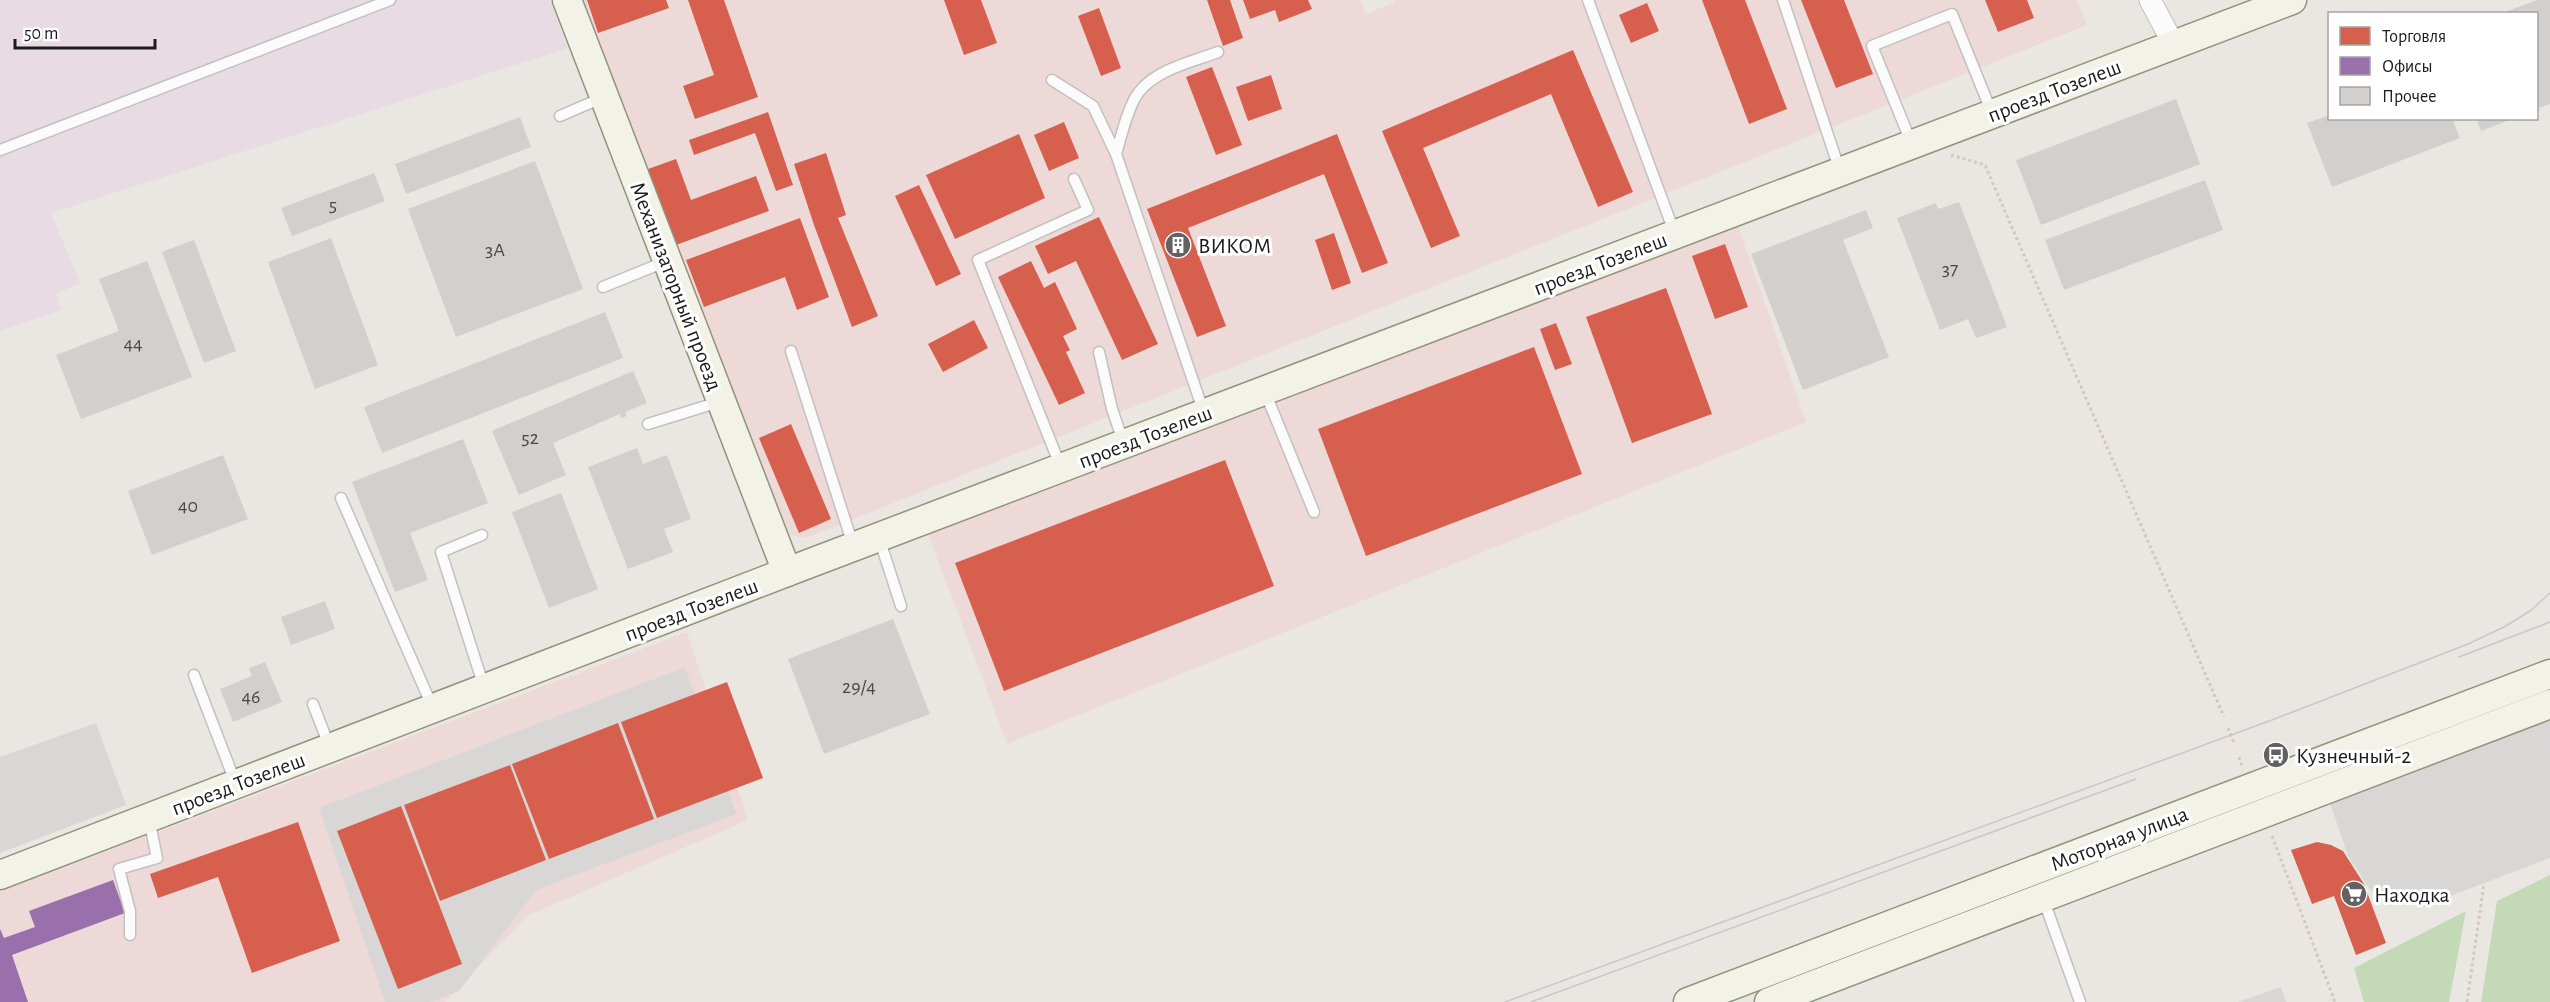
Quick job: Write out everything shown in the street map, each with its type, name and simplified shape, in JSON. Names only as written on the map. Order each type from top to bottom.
[{"type":"street","name":"Механизаторный проезд","points":[[567,0],[787,572]]},
{"type":"street","points":[[2150,0],[2174,45]]},
{"type":"street","name":"проезд Тозелеш","points":[[0,875],[787,572],[2292,0]]},
{"type":"street","name":"Моторная улица","points":[[1688,1002],[2550,674]]},
{"type":"street","name":"Моторная улица","points":[[1768,1002],[2550,704]]},
{"type":"lane","points":[[0,150],[390,0]]},
{"type":"lane","points":[[1588,0],[1675,234]]},
{"type":"lane","points":[[1783,0],[1841,171]]},
{"type":"lane","points":[[1923,140],[1872,46],[1952,14],[1992,114]]},
{"type":"lane","points":[[1116,154],[1122,131],[1138,93],[1162,73],[1218,52]]},
{"type":"lane","points":[[1052,80],[1093,106],[1116,154],[1204,414]]},
{"type":"lane","points":[[560,116],[604,97]]},
{"type":"lane","points":[[1062,469],[978,260],[1088,210],[1074,179]]},
{"type":"lane","points":[[603,287],[667,261]]},
{"type":"lane","points":[[791,351],[866,542],[901,606]]},
{"type":"lane","points":[[1099,352],[1112,409],[1124,444]]},
{"type":"lane","points":[[1265,391],[1314,512]]},
{"type":"lane","points":[[648,424],[721,401]]},
{"type":"lane","points":[[341,498],[433,708]]},
{"type":"lane","points":[[482,536],[441,552],[484,689]]},
{"type":"lane","points":[[194,675],[236,784]]},
{"type":"lane","points":[[313,704],[330,748]]},
{"type":"lane","points":[[130,935],[130,911],[119,869],[157,858],[149,818]]},
{"type":"lane","points":[[2043,897],[2080,1002]]},
{"type":"path","points":[[1923,140],[1940,151],[1985,165],[2224,717]]},
{"type":"path","points":[[2228,728],[2235,745]]},
{"type":"path","points":[[2239,757],[2250,788]]},
{"type":"path","points":[[2261,814],[2279,851],[2335,1002]]},
{"type":"path","points":[[2272,854],[2279,851]]},
{"type":"path","points":[[2467,1002],[2484,883]]},
{"type":"shaded area","points":[[0,0],[550,0],[568,48],[51,213],[80,283],[56,294],[61,310],[0,331]]},
{"type":"shaded area","points":[[579,0],[1360,0],[1366,14],[1395,2],[1394,0],[2077,0],[2087,25],[806,538],[791,535],[780,523]]},
{"type":"shaded area","points":[[1737,223],[1806,422],[1007,744],[928,534]]},
{"type":"shaded area","points":[[687,632],[748,820],[527,916],[445,1002],[0,1002],[0,892]]},
{"type":"shaded area","points":[[685,667],[736,814],[536,890],[459,991],[430,1002],[385,1002],[319,808]]},
{"type":"shaded area","points":[[2550,716],[2550,858],[2445,898],[2418,903],[2394,902],[2381,897],[2369,888],[2348,856],[2329,800]]},
{"type":"shaded area","points":[[96,723],[126,805],[0,853],[0,757]]},
{"type":"shaded area","points":[[2281,987],[2286,1002],[2238,1002]]},
{"type":"green space","points":[[2550,875],[2550,1002],[2481,1002],[2497,901]]},
{"type":"green space","points":[[2466,911],[2449,1002],[2364,1002],[2354,968]]},
{"type":"building: Торговля","points":[[587,0],[666,0],[669,8],[598,33]]},
{"type":"building: Торговля","points":[[688,0],[724,0],[758,97],[695,119],[683,86],[714,75]]},
{"type":"building: Торговля","points":[[944,0],[981,0],[997,43],[964,55]]},
{"type":"building: Торговля","points":[[1207,0],[1230,0],[1243,38],[1223,46]]},
{"type":"building: Торговля","points":[[1243,0],[1308,0],[1312,9],[1279,22],[1275,10],[1250,19]]},
{"type":"building: Торговля","points":[[1702,0],[1745,0],[1787,109],[1749,124]]},
{"type":"building: Торговля","points":[[1801,0],[1844,0],[1873,74],[1836,88]]},
{"type":"building: Торговля","points":[[1985,0],[2027,0],[2034,18],[1998,32]]},
{"type":"building: Торговля","points":[[1647,3],[1659,31],[1631,43],[1619,15]]},
{"type":"building: Торговля","points":[[1099,8],[1121,68],[1101,76],[1078,16]]},
{"type":"building: Торговля","points":[[1573,50],[1633,192],[1598,207],[1551,94],[1423,148],[1460,236],[1431,248],[1382,131]]},
{"type":"building: Торговля","points":[[1212,67],[1242,145],[1216,155],[1186,77]]},
{"type":"building: Торговля","points":[[1271,75],[1282,109],[1248,121],[1236,87]]},
{"type":"building: Торговля","points":[[768,112],[793,185],[776,191],[755,133],[694,155],[689,140]]},
{"type":"building: Торговля","points":[[1064,122],[1079,158],[1049,171],[1034,135]]},
{"type":"building: Торговля","points":[[1019,134],[1045,198],[955,239],[926,175]]},
{"type":"building: Торговля","name":"ВИКОМ","points":[[1337,134],[1388,263],[1362,273],[1324,174],[1188,228],[1226,326],[1197,337],[1147,209]]},
{"type":"building: Торговля","points":[[826,153],[846,215],[838,218],[878,316],[852,327],[794,164]]},
{"type":"building: Торговля","points":[[676,159],[691,200],[756,176],[769,211],[676,245],[648,169]]},
{"type":"building: Торговля","points":[[919,185],[961,274],[936,286],[895,196]]},
{"type":"building: Торговля","points":[[1099,217],[1158,344],[1122,360],[1076,261],[1048,274],[1035,246]]},
{"type":"building: Торговля","points":[[800,218],[829,297],[797,310],[785,277],[704,307],[686,260]]},
{"type":"building: Торговля","points":[[1334,233],[1351,283],[1332,290],[1315,240]]},
{"type":"building: Торговля","points":[[1725,244],[1748,307],[1715,319],[1692,256]]},
{"type":"building: Торговля","points":[[1031,261],[1044,288],[1055,282],[1077,329],[1063,336],[1070,350],[1066,352],[1085,393],[1059,405],[998,277]]},
{"type":"building: Торговля","points":[[1666,288],[1712,414],[1632,443],[1586,317]]},
{"type":"building: Торговля","points":[[974,320],[988,348],[943,372],[928,344]]},
{"type":"building: Торговля","points":[[1556,323],[1572,364],[1555,370],[1540,329]]},
{"type":"building: Торговля","points":[[1534,347],[1582,474],[1366,556],[1318,429]]},
{"type":"building: Торговля","points":[[791,424],[831,519],[799,533],[759,438]]},
{"type":"building: Торговля","points":[[1225,460],[1274,586],[1004,691],[955,563]]},
{"type":"building: Торговля","points":[[727,682],[763,778],[657,818],[621,722]]},
{"type":"building: Торговля","points":[[618,723],[654,819],[549,859],[512,764]]},
{"type":"building: Торговля","points":[[510,765],[546,860],[440,901],[404,805]]},
{"type":"building: Торговля","points":[[401,806],[462,964],[398,989],[337,831]]},
{"type":"building: Торговля","points":[[298,822],[340,941],[252,973],[218,877],[158,898],[150,874]]},
{"type":"building: Торговля","points":[[2317,842],[2343,851],[2364,884],[2386,943],[2356,955],[2334,896],[2312,904],[2291,850]]},
{"type":"building: Офисы","points":[[113,880],[125,913],[12,955],[28,1002],[0,1002],[0,929],[4,938],[35,927],[29,911]]},
{"type":"building: Прочее","points":[[2537,0],[2550,0],[2550,104],[2538,108],[2538,12],[2505,12]]},
{"type":"building: Прочее","points":[[2176,99],[2200,164],[2041,225],[2016,160]]},
{"type":"building: Прочее","points":[[2328,116],[2328,120],[2453,120],[2460,138],[2332,187],[2307,123]]},
{"type":"building: Прочее","points":[[520,117],[531,147],[406,194],[395,164]]},
{"type":"building: Прочее","points":[[2477,120],[2509,120],[2481,131]]},
{"type":"building: Прочее","points":[[535,161],[583,289],[456,337],[408,209]]},
{"type":"building: Прочее","points":[[374,173],[385,201],[292,236],[281,208]]},
{"type":"building: Прочее","points":[[2205,180],[2223,230],[2064,290],[2045,240]]},
{"type":"building: Прочее","points":[[1959,202],[2007,327],[1976,338],[1968,319],[1940,330],[1897,218],[1936,203],[1938,209]]},
{"type":"building: Прочее","points":[[1866,210],[1873,228],[1843,240],[1889,357],[1803,390],[1751,254]]},
{"type":"building: Прочее","points":[[331,238],[378,365],[315,389],[268,262]]},
{"type":"building: Прочее","points":[[194,240],[236,351],[204,363],[162,252]]},
{"type":"building: Прочее","points":[[147,261],[192,377],[81,419],[56,355],[119,331],[99,279]]},
{"type":"building: Прочее","points":[[605,312],[623,358],[382,453],[364,407]]},
{"type":"building: Прочее","points":[[633,371],[647,403],[625,412],[627,416],[621,418],[620,414],[553,443],[566,475],[519,495],[492,431]]},
{"type":"building: Прочее","points":[[463,439],[488,503],[410,533],[428,580],[395,592],[352,482]]},
{"type":"building: Прочее","points":[[637,448],[643,464],[667,455],[691,519],[664,529],[673,552],[628,569],[588,467]]},
{"type":"building: Прочее","points":[[223,455],[248,519],[152,555],[128,491]]},
{"type":"building: Прочее","points":[[561,493],[598,589],[549,608],[512,512]]},
{"type":"building: Прочее","points":[[325,601],[335,629],[291,645],[281,617]]},
{"type":"building: Прочее","points":[[893,619],[930,714],[824,754],[788,659]]},
{"type":"building: Прочее","points":[[265,662],[282,702],[233,722],[220,689],[252,676],[249,668]]},
{"type":"tram line","points":[[1505,1002],[2272,720],[2468,644],[2504,627],[2530,611],[2550,593]]},
{"type":"tram line","points":[[2459,657],[2550,622]]},
{"type":"tram line","points":[[1531,1002],[2136,779]]},
{"type":"place","name":"ВИКОМ","points":[[1178,245]]},
{"type":"place","name":"Кузнечный-2","points":[[2276,755]]},
{"type":"place","name":"Находка","points":[[2354,894]]}]
